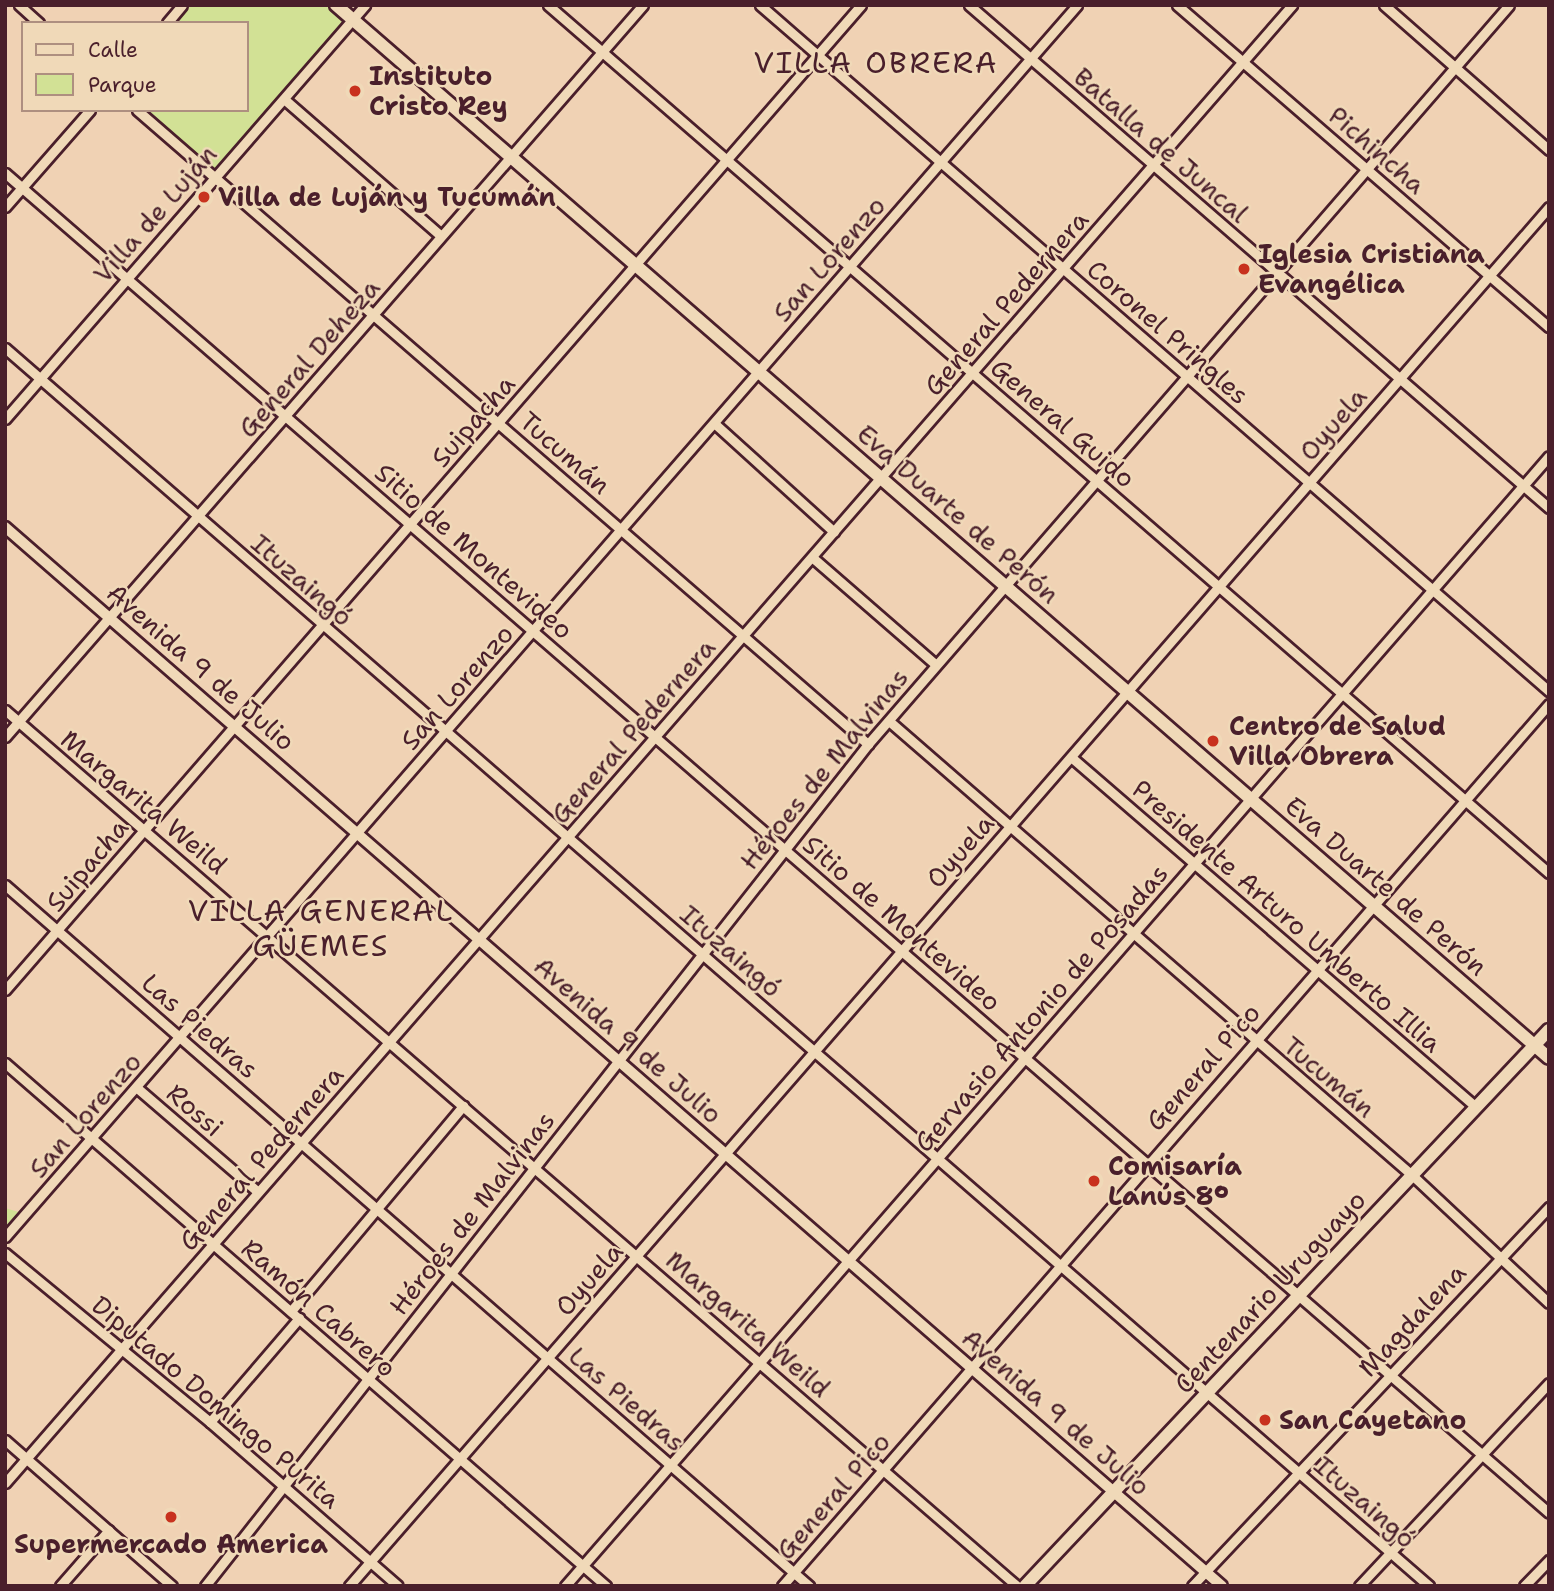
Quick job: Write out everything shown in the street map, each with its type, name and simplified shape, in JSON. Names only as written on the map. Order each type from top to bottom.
[{"type":"main road","name":"Eva Duarte de Perón","points":[[336,5],[1549,1058]]},
{"type":"main road","name":"Centenario Uruguayo","points":[[1025,1586],[1549,1030]]},
{"type":"street","points":[[19,5],[37,21]]},
{"type":"street","points":[[169,21],[182,5]]},
{"type":"street","name":"Villa de Luján","points":[[5,419],[365,5]]},
{"type":"street","name":"General Guido","points":[[548,5],[1549,873]]},
{"type":"street","name":"General Deheza","points":[[5,737],[111,619],[643,5]]},
{"type":"street","name":"Coronel Pringles","points":[[760,5],[1549,691]]},
{"type":"street","name":"Suipacha","points":[[5,990],[861,5]]},
{"type":"street","name":"Batalla de Juncal","points":[[969,5],[1549,508]]},
{"type":"street","name":"San Lorenzo","points":[[5,1237],[1077,5]]},
{"type":"street","name":"Pichincha","points":[[1177,5],[1549,327]]},
{"type":"street","name":"General Pedernera","points":[[5,1483],[974,374],[1292,5]]},
{"type":"street","points":[[1384,5],[1549,150]]},
{"type":"street","name":"Héroes de Malvinas","points":[[205,1586],[868,744],[1509,5]]},
{"type":"street","points":[[284,99],[441,236]]},
{"type":"street","points":[[5,207],[88,112]]},
{"type":"street","name":"Tucumán","points":[[139,112],[868,744]]},
{"type":"street","name":"Sitio de Montevideo","points":[[5,173],[125,280],[287,415],[655,738],[1549,1513]]},
{"type":"street","name":"Oyuela","points":[[349,1586],[1549,207]]},
{"type":"street","name":"Ituzaingó","points":[[5,348],[1429,1586]]},
{"type":"street","points":[[714,424],[834,533]]},
{"type":"street","name":"Gervasio Antonio de Posadas","points":[[565,1586],[1549,456]]},
{"type":"street","name":"Avenida 9 de Julio","points":[[5,527],[1222,1586]]},
{"type":"street","points":[[813,558],[936,665]]},
{"type":"street","name":"General Pico","points":[[782,1586],[1146,1164],[1549,704]]},
{"type":"street","name":"Margarita Weild","points":[[5,710],[1017,1586]]},
{"type":"street","name":"Tucumán","points":[[888,721],[1254,1041],[1412,1175],[1549,1303]]},
{"type":"street","name":"Presidente Arturo Umberto Illia","points":[[1071,757],[1476,1107]]},
{"type":"street","name":"Las Piedras","points":[[6,887],[809,1586]]},
{"type":"street","name":"Ramón Cabrero","points":[[5,1063],[606,1586]]},
{"type":"street","name":"Rossi","points":[[136,1087],[258,1192]]},
{"type":"street","points":[[290,1311],[463,1106]]},
{"type":"street","name":"Magdalena","points":[[1192,1586],[1549,1207]]},
{"type":"street","name":"Diputado Domingo Purita","points":[[5,1253],[210,1422],[398,1586]]},
{"type":"street","points":[[210,1422],[299,1318]]},
{"type":"street","points":[[1359,1586],[1549,1383]]},
{"type":"street","points":[[5,1440],[172,1586]]},
{"type":"street","points":[[60,1586],[109,1530]]},
{"type":"street","points":[[1524,1586],[1549,1560]]},
{"type":"green space","points":[[189,5],[325,5],[344,21],[215,169],[147,112],[248,112],[248,21],[176,21]]},
{"type":"green space","points":[[5,1208],[22,1213],[5,1233]]},
{"type":"place","name":"Instituto Cristo Rey","points":[[355,91]]},
{"type":"place","name":"Villa de Luján y Tucumán","points":[[204,197]]},
{"type":"place","name":"Iglesia Cristiana Evangélica","points":[[1244,269]]},
{"type":"place","name":"Centro de Salud Villa Obrera","points":[[1213,741]]},
{"type":"place","name":"Comisaría Lanús 8°","points":[[1094,1181]]},
{"type":"place","name":"San Cayetano","points":[[1265,1420]]},
{"type":"place","name":"Supermercado America","points":[[171,1517]]},
{"type":"district","name":"VILLA OBRERA","points":[[876,63]]},
{"type":"district","name":"VILLA GENERAL GÜEMES","points":[[321,928]]}]
